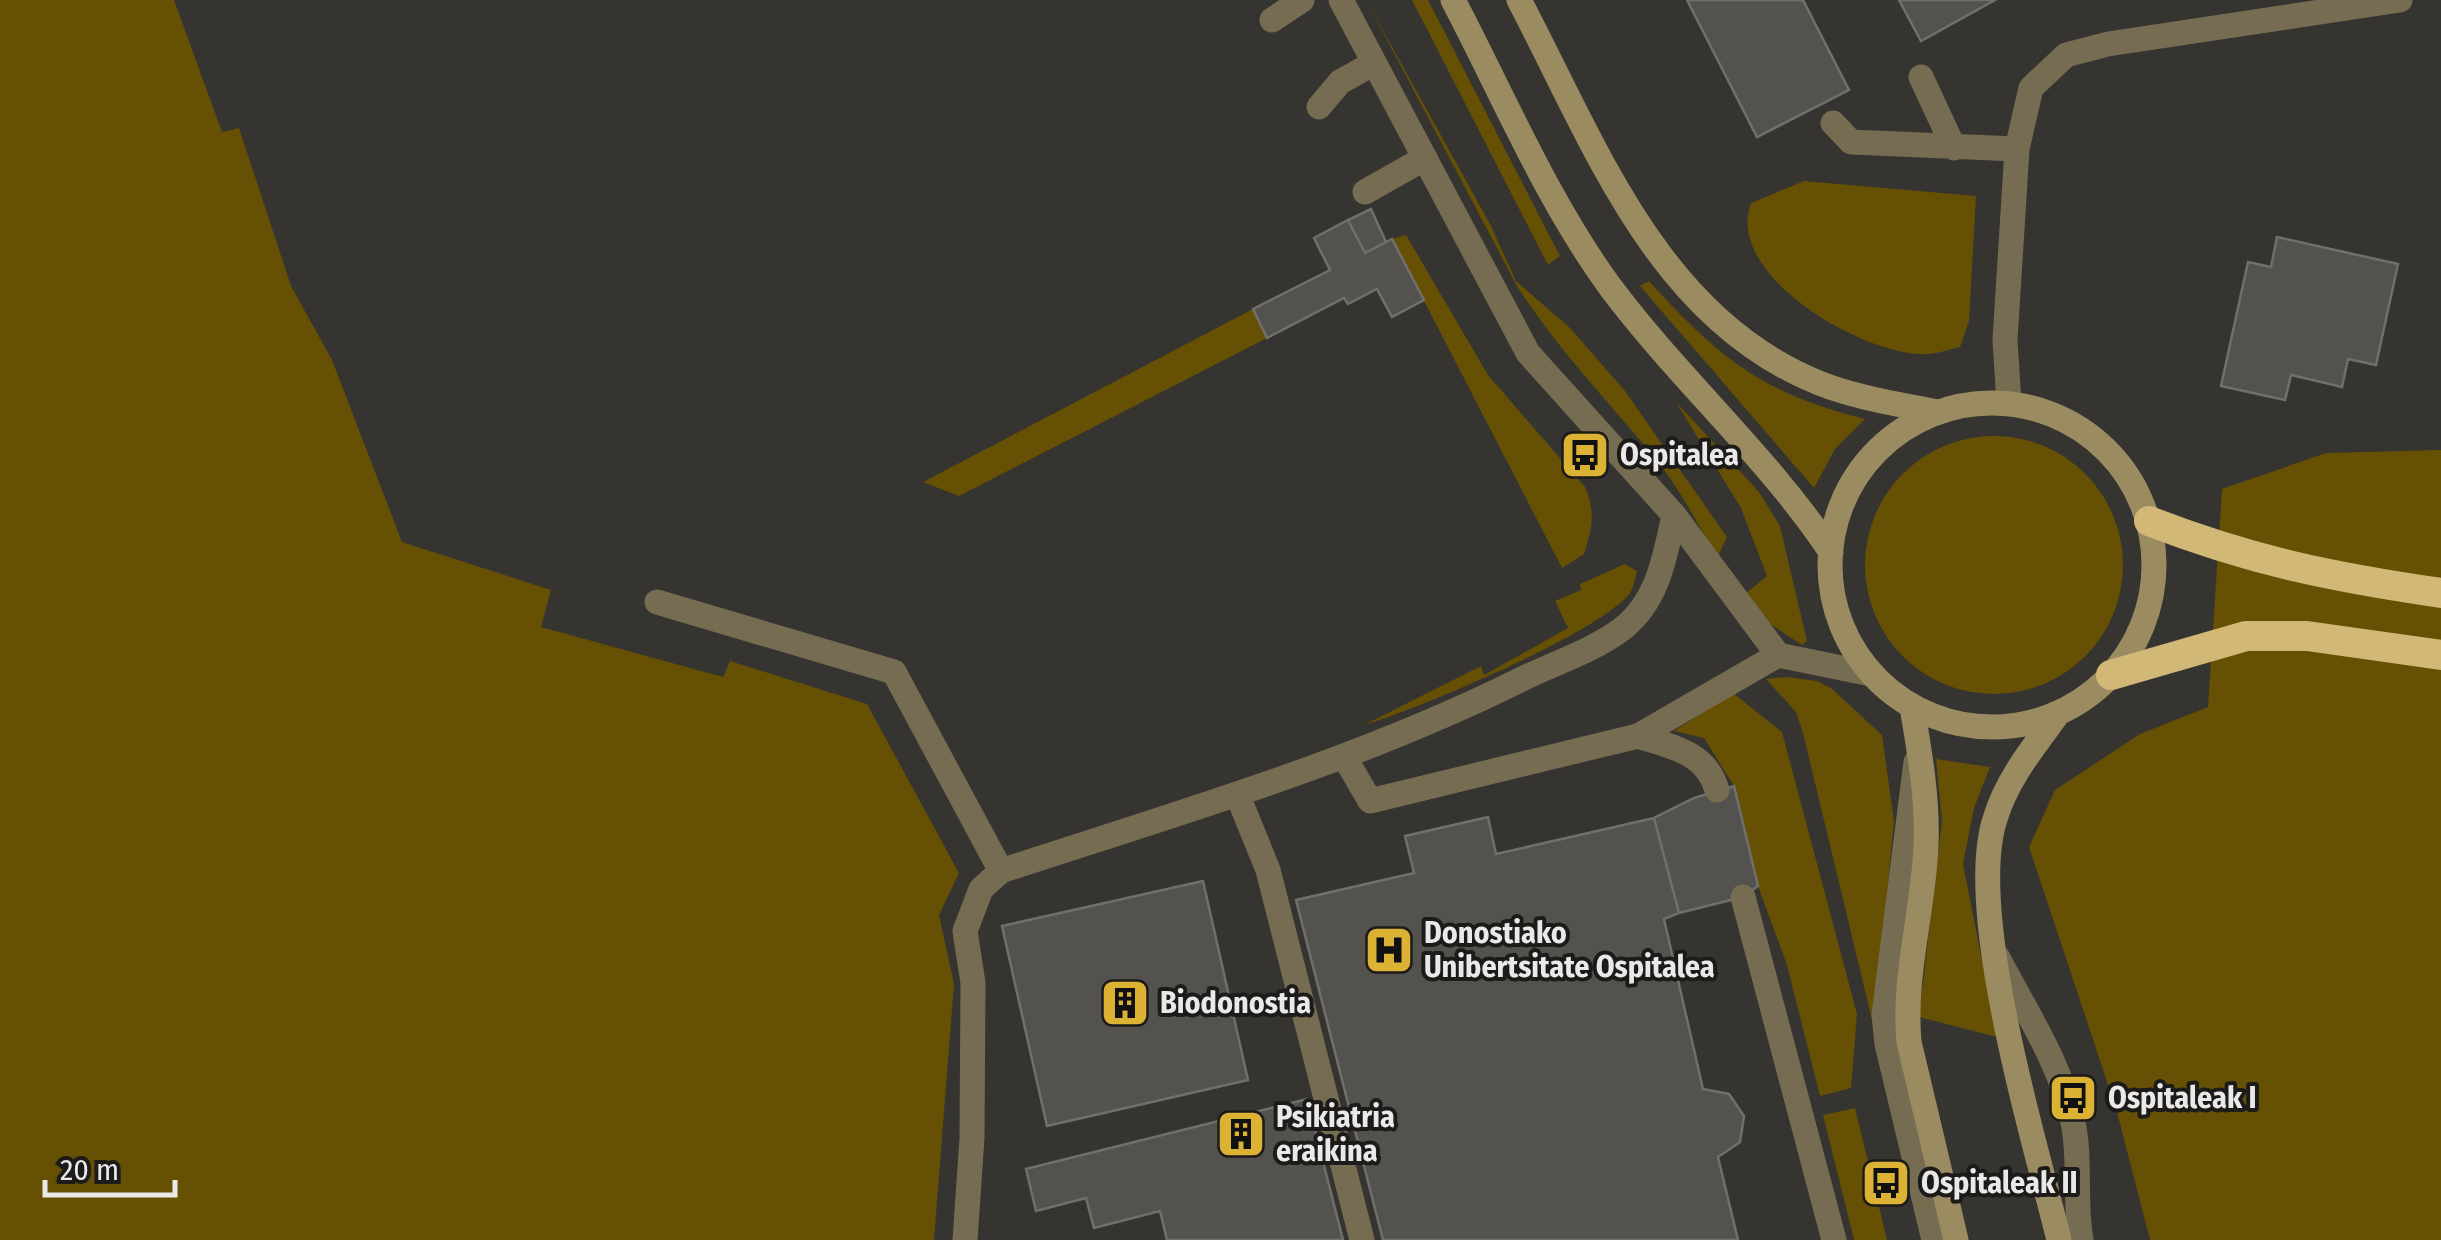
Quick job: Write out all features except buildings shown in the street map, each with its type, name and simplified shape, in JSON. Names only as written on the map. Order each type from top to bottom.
[{"type":"highway","points":[[2149,521],[2237,554],[2314,574],[2441,593]]},
{"type":"highway","points":[[2111,676],[2246,636],[2307,636],[2441,655]]},
{"type":"main road","points":[[1453,0],[1580,240],[1612,288],[1799,503],[1830,552]]},
{"type":"main road","points":[[1519,0],[1634,218],[1670,271],[1711,315],[1750,346],[1821,383],[1938,412]]},
{"type":"main road","points":[[2008,403],[2055,416],[2097,440],[2129,477],[2149,521],[2154,561],[2151,602],[2137,640],[2111,676],[2088,698],[2057,715],[2009,728],[1960,725],[1912,707],[1871,674],[1838,617],[1830,552],[1841,507],[1864,466],[1897,433],[1938,412],[1973,404],[2008,403]]},
{"type":"main road","points":[[1912,707],[1926,801],[1926,850],[1907,1028],[1956,1240]]},
{"type":"main road","points":[[2057,715],[2009,783],[1994,821],[1989,848],[1990,904],[2005,1014],[2059,1240]]},
{"type":"street","points":[[1272,20],[1302,0]]},
{"type":"street","points":[[1341,0],[1528,353],[1674,515],[1778,655]]},
{"type":"street","points":[[2008,403],[2005,340],[2017,149],[2031,88],[2066,56],[2108,44],[2400,0]]},
{"type":"street","points":[[1319,107],[1340,82],[1374,63]]},
{"type":"street","points":[[1921,78],[1954,148]]},
{"type":"street","points":[[1833,123],[1851,142],[2017,149]]},
{"type":"street","points":[[1365,192],[1425,158]]},
{"type":"street","points":[[965,1240],[972,1138],[972,1003],[966,931],[981,889],[1000,871],[1238,796],[1342,749],[1424,728],[1621,630],[1650,598],[1674,515]]},
{"type":"street","points":[[656,602],[894,672],[1000,871]]},
{"type":"street","points":[[1342,749],[1370,801],[1638,736],[1778,655],[1871,674]]},
{"type":"street","points":[[1638,736],[1690,753],[1712,772],[1717,790]]},
{"type":"street","points":[[1918,742],[1884,1015],[1887,1044],[1934,1240]]},
{"type":"street","points":[[1238,796],[1268,870],[1362,1240]]},
{"type":"street","points":[[1743,897],[1834,1240]]},
{"type":"street","points":[[1997,956],[2066,1098],[2077,1147],[2076,1214],[2082,1240]]},
{"type":"shaded area","points":[[0,0],[174,0],[222,132],[239,128],[291,286],[332,360],[402,542],[551,590],[541,627],[723,677],[730,661],[867,704],[959,873],[939,915],[954,984],[934,1240],[0,1240]]},
{"type":"shaded area","points":[[1366,0],[1490,224],[1516,281],[1570,328],[1625,391],[1727,537],[1717,558],[1657,461],[1563,349],[1517,286]]},
{"type":"shaded area","points":[[1412,0],[1428,0],[1560,256],[1548,265]]},
{"type":"shaded area","points":[[1804,181],[1976,196],[1969,321],[1960,347],[1930,354],[1903,352],[1872,343],[1807,308],[1779,284],[1758,258],[1748,231],[1751,203]]},
{"type":"shaded area","points":[[1406,235],[1488,375],[1585,487],[1592,513],[1587,545],[1584,554],[1562,568],[1392,239]]},
{"type":"shaded area","points":[[1649,281],[1721,352],[1770,385],[1865,419],[1835,449],[1814,488],[1640,286]]},
{"type":"shaded area","points":[[1253,309],[1267,338],[959,496],[923,482]]},
{"type":"shaded area","points":[[1676,402],[1759,492],[1780,526],[1807,641],[1802,645],[1761,618],[1745,594],[1767,576],[1741,508]]},
{"type":"shaded area","points":[[1994,436],[2019,438],[2043,446],[2085,474],[2113,516],[2121,540],[2121,590],[2113,614],[2085,656],[2043,684],[2019,692],[1994,694],[1969,692],[1945,684],[1903,656],[1875,614],[1867,590],[1865,565],[1867,540],[1875,516],[1903,474],[1945,446],[1969,438]]},
{"type":"shaded area","points":[[2441,450],[2441,1240],[2150,1240],[2117,1112],[2029,847],[2055,790],[2140,734],[2208,707],[2222,489],[2326,453]]},
{"type":"shaded area","points":[[1625,564],[1637,571],[1630,593],[1583,628],[1463,687],[1364,725],[1481,666],[1484,675],[1568,628],[1555,601],[1581,590],[1580,584]]},
{"type":"shaded area","points":[[1766,679],[1817,681],[1832,689],[1882,735],[1894,821],[1874,1028],[1803,733],[1796,712]]},
{"type":"shaded area","points":[[1733,693],[1782,732],[1857,1014],[1851,1088],[1820,1096],[1787,965],[1758,886],[1734,786],[1704,738],[1674,731]]},
{"type":"shaded area","points":[[1936,759],[1990,767],[1974,808],[1963,864],[1997,1037],[1919,1017],[1942,821]]},
{"type":"shaded area","points":[[1855,1108],[1887,1240],[1854,1240],[1823,1115]]},
{"type":"place","name":"Ospitalea","points":[[1585,455]]},
{"type":"place","name":"Donostiako Unibertsitate Ospitalea","points":[[1389,950]]},
{"type":"place","name":"Biodonostia","points":[[1125,1003]]},
{"type":"place","name":"Ospitaleak I","points":[[2073,1098]]},
{"type":"place","name":"Psikiatria eraikina","points":[[1241,1134]]},
{"type":"place","name":"Ospitaleak II","points":[[1886,1183]]}]
